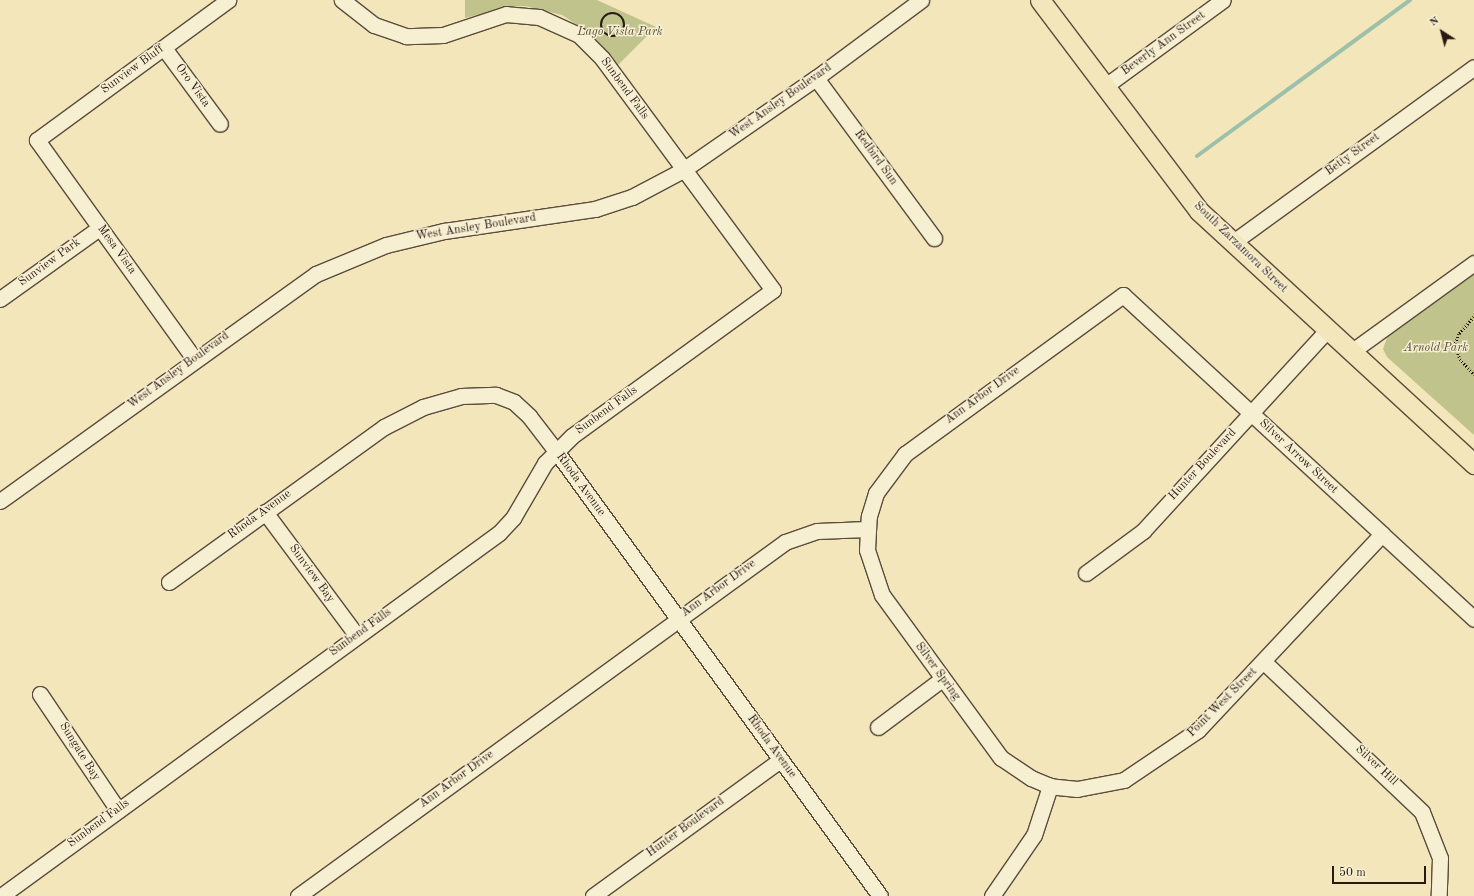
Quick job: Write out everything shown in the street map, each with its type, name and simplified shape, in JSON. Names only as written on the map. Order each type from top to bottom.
[{"type":"main road","name":"South Zarzamora Street","points":[[1040,0],[1180,189],[1232,243],[1474,464]]},
{"type":"street","name":"Sunview Bluff","points":[[37,140],[228,0]]},
{"type":"street","name":"Sunbend Falls","points":[[1,896],[499,533],[513,518],[545,463],[556,451],[773,290],[683,170],[602,58],[579,35],[558,23],[539,17],[506,14],[462,30],[423,38],[388,31],[359,15],[342,0]]},
{"type":"street","name":"West Ansley Boulevard","points":[[0,501],[298,285],[361,254],[444,231],[595,209],[632,197],[683,170],[816,78],[921,0]]},
{"type":"street","name":"Beverly Ann Street","points":[[1104,87],[1223,0]]},
{"type":"street","name":"Oro Vista","points":[[164,48],[220,124]]},
{"type":"street","name":"Betty Street","points":[[1232,243],[1474,66]]},
{"type":"street","name":"Redbird Sun","points":[[816,78],[934,238]]},
{"type":"street","name":"Mesa Vista","points":[[37,140],[194,360]]},
{"type":"street","name":"Sunview Park","points":[[0,299],[99,228]]},
{"type":"street","points":[[1351,352],[1474,263]]},
{"type":"street","name":"Silver Arrow Street","points":[[1123,295],[1474,619]]},
{"type":"street","name":"Ann Arbor Drive","points":[[298,896],[678,619],[795,537],[828,529],[867,529],[876,493],[905,454],[1123,295]]},
{"type":"street","name":"Hunter Boulevard","points":[[1086,572],[1142,531],[1327,330]]},
{"type":"street","name":"Rhoda Avenue","points":[[169,582],[384,427],[423,407],[461,396],[496,395],[514,402],[529,416],[556,451],[880,896]]},
{"type":"street","name":"Sunview Bay","points":[[265,512],[357,636]]},
{"type":"street","name":"Silver Spring","points":[[867,529],[869,562],[882,595],[942,679],[1002,758],[1022,774],[1050,786]]},
{"type":"street","name":"Point West Street","points":[[1050,786],[1089,789],[1135,774],[1198,730],[1264,662],[1382,534]]},
{"type":"street","name":"Silver Hill","points":[[1264,662],[1422,812],[1440,858],[1439,896]]},
{"type":"street","points":[[878,727],[942,679]]},
{"type":"street","name":"Sungate Bay","points":[[40,694],[118,810]]},
{"type":"street","name":"Hunter Boulevard","points":[[593,896],[780,760]]},
{"type":"street","points":[[992,896],[1034,834],[1050,786]]},
{"type":"path","points":[[605,14],[624,17],[617,39],[601,35],[605,14]]},
{"type":"path","points":[[1474,317],[1459,334],[1455,345],[1460,359],[1474,374]]},
{"type":"green space","name":"Lago Vista Park","points":[[465,0],[597,0],[656,27],[618,65],[591,34],[562,15],[525,6],[510,7],[465,18]]},
{"type":"green space","name":"Arnold Park","points":[[1474,272],[1474,435],[1387,357],[1383,349],[1388,335]]},
{"type":"waterway","points":[[1197,156],[1410,0]]}]
